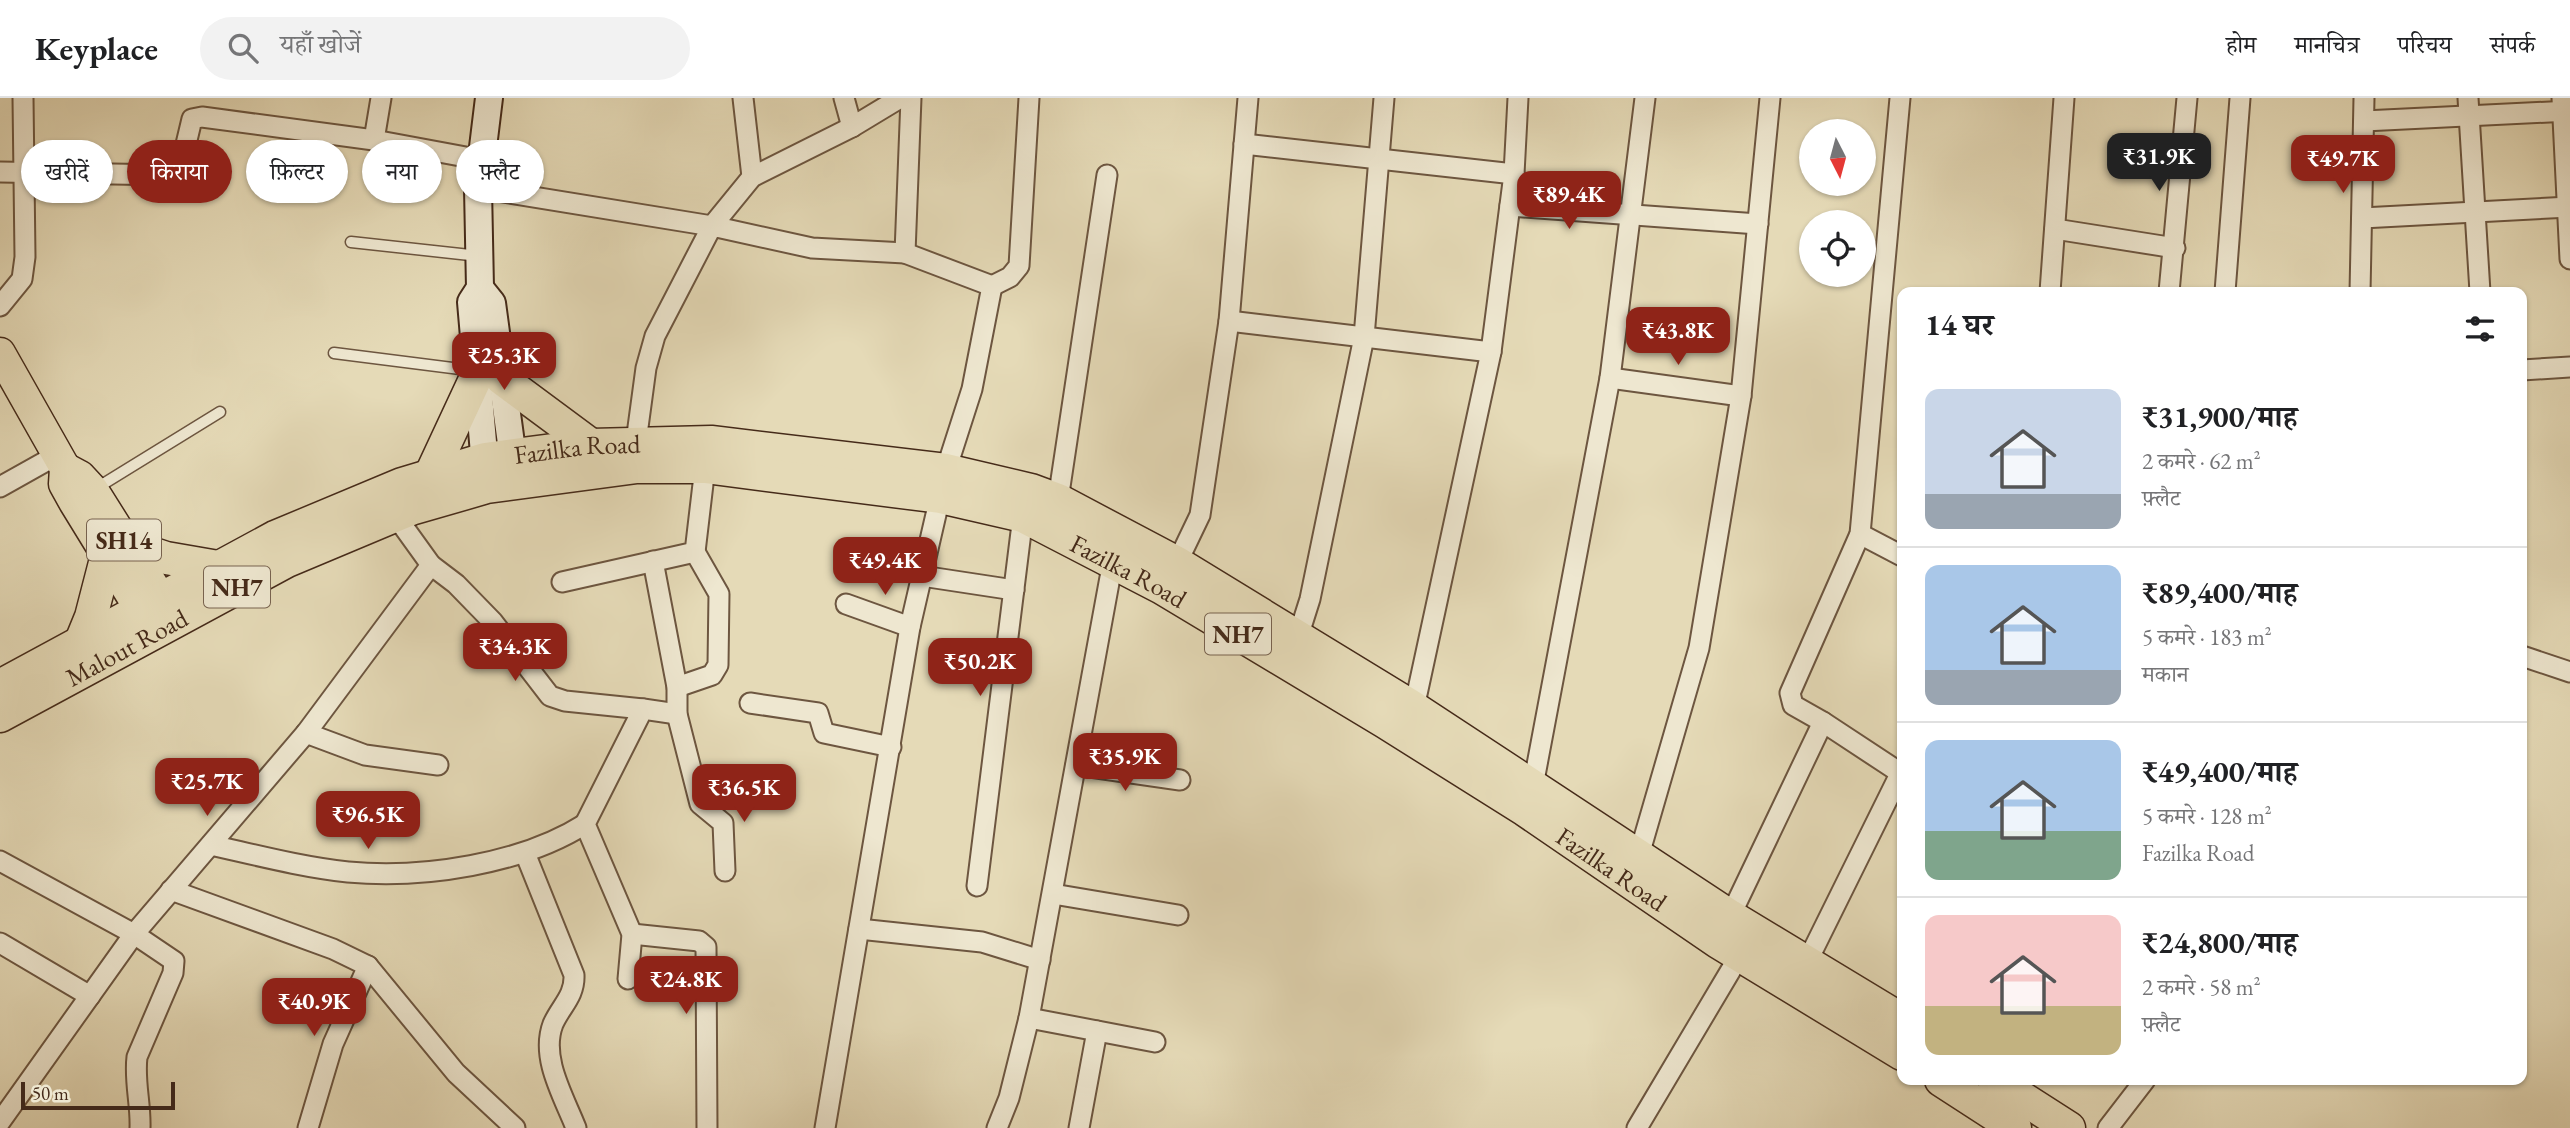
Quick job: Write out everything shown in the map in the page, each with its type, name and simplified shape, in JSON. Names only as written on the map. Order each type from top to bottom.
[{"type":"highway","points":[[432,474],[491,375],[591,445]]},
{"type":"highway","name":"Fazilka Road","points":[[500,471],[591,445],[711,442],[943,483],[1023,516],[1113,561],[1736,935],[1807,962],[1897,1017]]},
{"type":"highway","name":"Fazilka Road","points":[[500,471],[705,467],[1031,490],[1058,500],[1177,563],[1414,708],[1639,855],[1736,935],[1897,1050]]},
{"type":"highway","name":"Malout Road","points":[[0,716],[157,614],[218,567],[275,537],[432,474],[500,471]]},
{"type":"highway","name":"Malout Road","points":[[0,686],[82,639],[157,614],[500,471]]},
{"type":"highway","points":[[82,639],[117,550],[218,567]]},
{"type":"highway","points":[[1949,1085],[2015,1128]]},
{"type":"highway","points":[[2002,1085],[2069,1128]]},
{"type":"main road","points":[[484,140],[489,98]]},
{"type":"main road","points":[[478,203],[480,288],[492,303],[491,375],[500,471]]},
{"type":"main road","name":"SH14","points":[[0,353],[61,461],[64,484],[83,496],[157,614]]},
{"type":"street","points":[[22,140],[23,98]]},
{"type":"street","points":[[113,174],[170,175],[182,161],[192,119],[202,117],[374,140],[381,98]]},
{"type":"street","points":[[743,98],[752,177]]},
{"type":"street","points":[[844,98],[852,127]]},
{"type":"street","points":[[636,442],[646,368],[656,336],[712,226],[752,177],[852,127],[900,98]]},
{"type":"street","points":[[905,253],[911,98]]},
{"type":"street","points":[[544,199],[712,226],[813,248],[905,253],[992,286],[1010,277],[1019,266],[1029,98]]},
{"type":"street","points":[[1177,563],[1200,515],[1229,321],[1248,98]]},
{"type":"street","points":[[1298,637],[1310,599],[1364,337],[1384,98]]},
{"type":"street","points":[[1414,708],[1491,352],[1514,174],[1518,98]]},
{"type":"street","points":[[1533,786],[1610,378],[1645,98]]},
{"type":"street","points":[[1639,855],[1699,648],[1741,396],[1770,98]]},
{"type":"street","points":[[1897,770],[1793,705],[1790,693],[1860,534],[1900,98]]},
{"type":"street","points":[[2050,287],[2064,98]]},
{"type":"street","points":[[2170,287],[2187,98]]},
{"type":"street","points":[[2225,287],[2240,98]]},
{"type":"street","points":[[2360,287],[2364,98]]},
{"type":"street","points":[[2364,121],[2468,108],[2565,107],[2570,259]]},
{"type":"street","points":[[2468,108],[2480,287]]},
{"type":"street","points":[[1244,144],[1514,174]]},
{"type":"street","points":[[0,172],[21,172]]},
{"type":"street","points":[[1058,500],[1107,176]]},
{"type":"street","points":[[0,306],[22,279],[25,257],[23,203]]},
{"type":"street","points":[[1510,206],[1758,225]]},
{"type":"street","points":[[2362,218],[2568,207]]},
{"type":"street","points":[[2055,229],[2175,248]]},
{"type":"street","points":[[825,1128],[910,627],[943,483],[972,389],[992,286]]},
{"type":"street","points":[[1229,321],[1491,352]]},
{"type":"street","points":[[2527,370],[2570,367]]},
{"type":"street","points":[[1610,378],[1741,396]]},
{"type":"street","points":[[0,487],[61,461]]},
{"type":"street","points":[[677,687],[712,675],[718,665],[718,589],[695,552],[705,467]]},
{"type":"street","points":[[395,515],[430,565],[493,622],[550,696],[565,701],[677,714]]},
{"type":"street","points":[[977,886],[1023,516]]},
{"type":"street","points":[[1860,534],[1897,553]]},
{"type":"street","points":[[562,582],[695,552]]},
{"type":"street","points":[[653,561],[677,687],[677,714],[700,804],[723,822],[725,871]]},
{"type":"street","points":[[997,1128],[1009,1098],[1029,1018],[1054,894],[1113,561]]},
{"type":"street","points":[[0,1122],[134,934],[306,733],[430,565]]},
{"type":"street","points":[[922,576],[1013,590]]},
{"type":"street","points":[[846,604],[910,627]]},
{"type":"street","points":[[2527,658],[2570,672]]},
{"type":"street","points":[[750,703],[818,713],[824,733],[891,747]]},
{"type":"street","points":[[211,845],[349,872],[454,867],[525,853],[558,841],[585,824],[643,709]]},
{"type":"street","points":[[1637,1128],[1736,935],[1823,722]]},
{"type":"street","points":[[306,733],[365,755],[438,765]]},
{"type":"street","points":[[1076,765],[1180,780]]},
{"type":"street","points":[[1807,962],[1897,783]]},
{"type":"street","points":[[585,824],[632,934],[628,979]]},
{"type":"street","points":[[525,853],[574,975],[575,986],[554,1022],[549,1052],[576,1128]]},
{"type":"street","points":[[0,861],[169,955],[174,967],[137,1057],[135,1071],[141,1109],[140,1128]]},
{"type":"street","points":[[172,890],[333,949],[368,966],[456,1073],[515,1128]]},
{"type":"street","points":[[1054,894],[1178,915]]},
{"type":"street","points":[[859,929],[982,942],[1040,960]]},
{"type":"street","points":[[632,934],[699,942],[706,947],[707,1128]]},
{"type":"street","points":[[0,943],[90,996]]},
{"type":"street","points":[[308,1128],[333,1044],[368,966]]},
{"type":"street","points":[[1029,1018],[1155,1042]]},
{"type":"street","points":[[1079,1128],[1097,1031]]},
{"type":"street","points":[[2108,1128],[2141,1085]]},
{"type":"lane","points":[[351,242],[480,256]]},
{"type":"lane","points":[[334,353],[491,375]]},
{"type":"lane","points":[[83,496],[220,412]]}]
